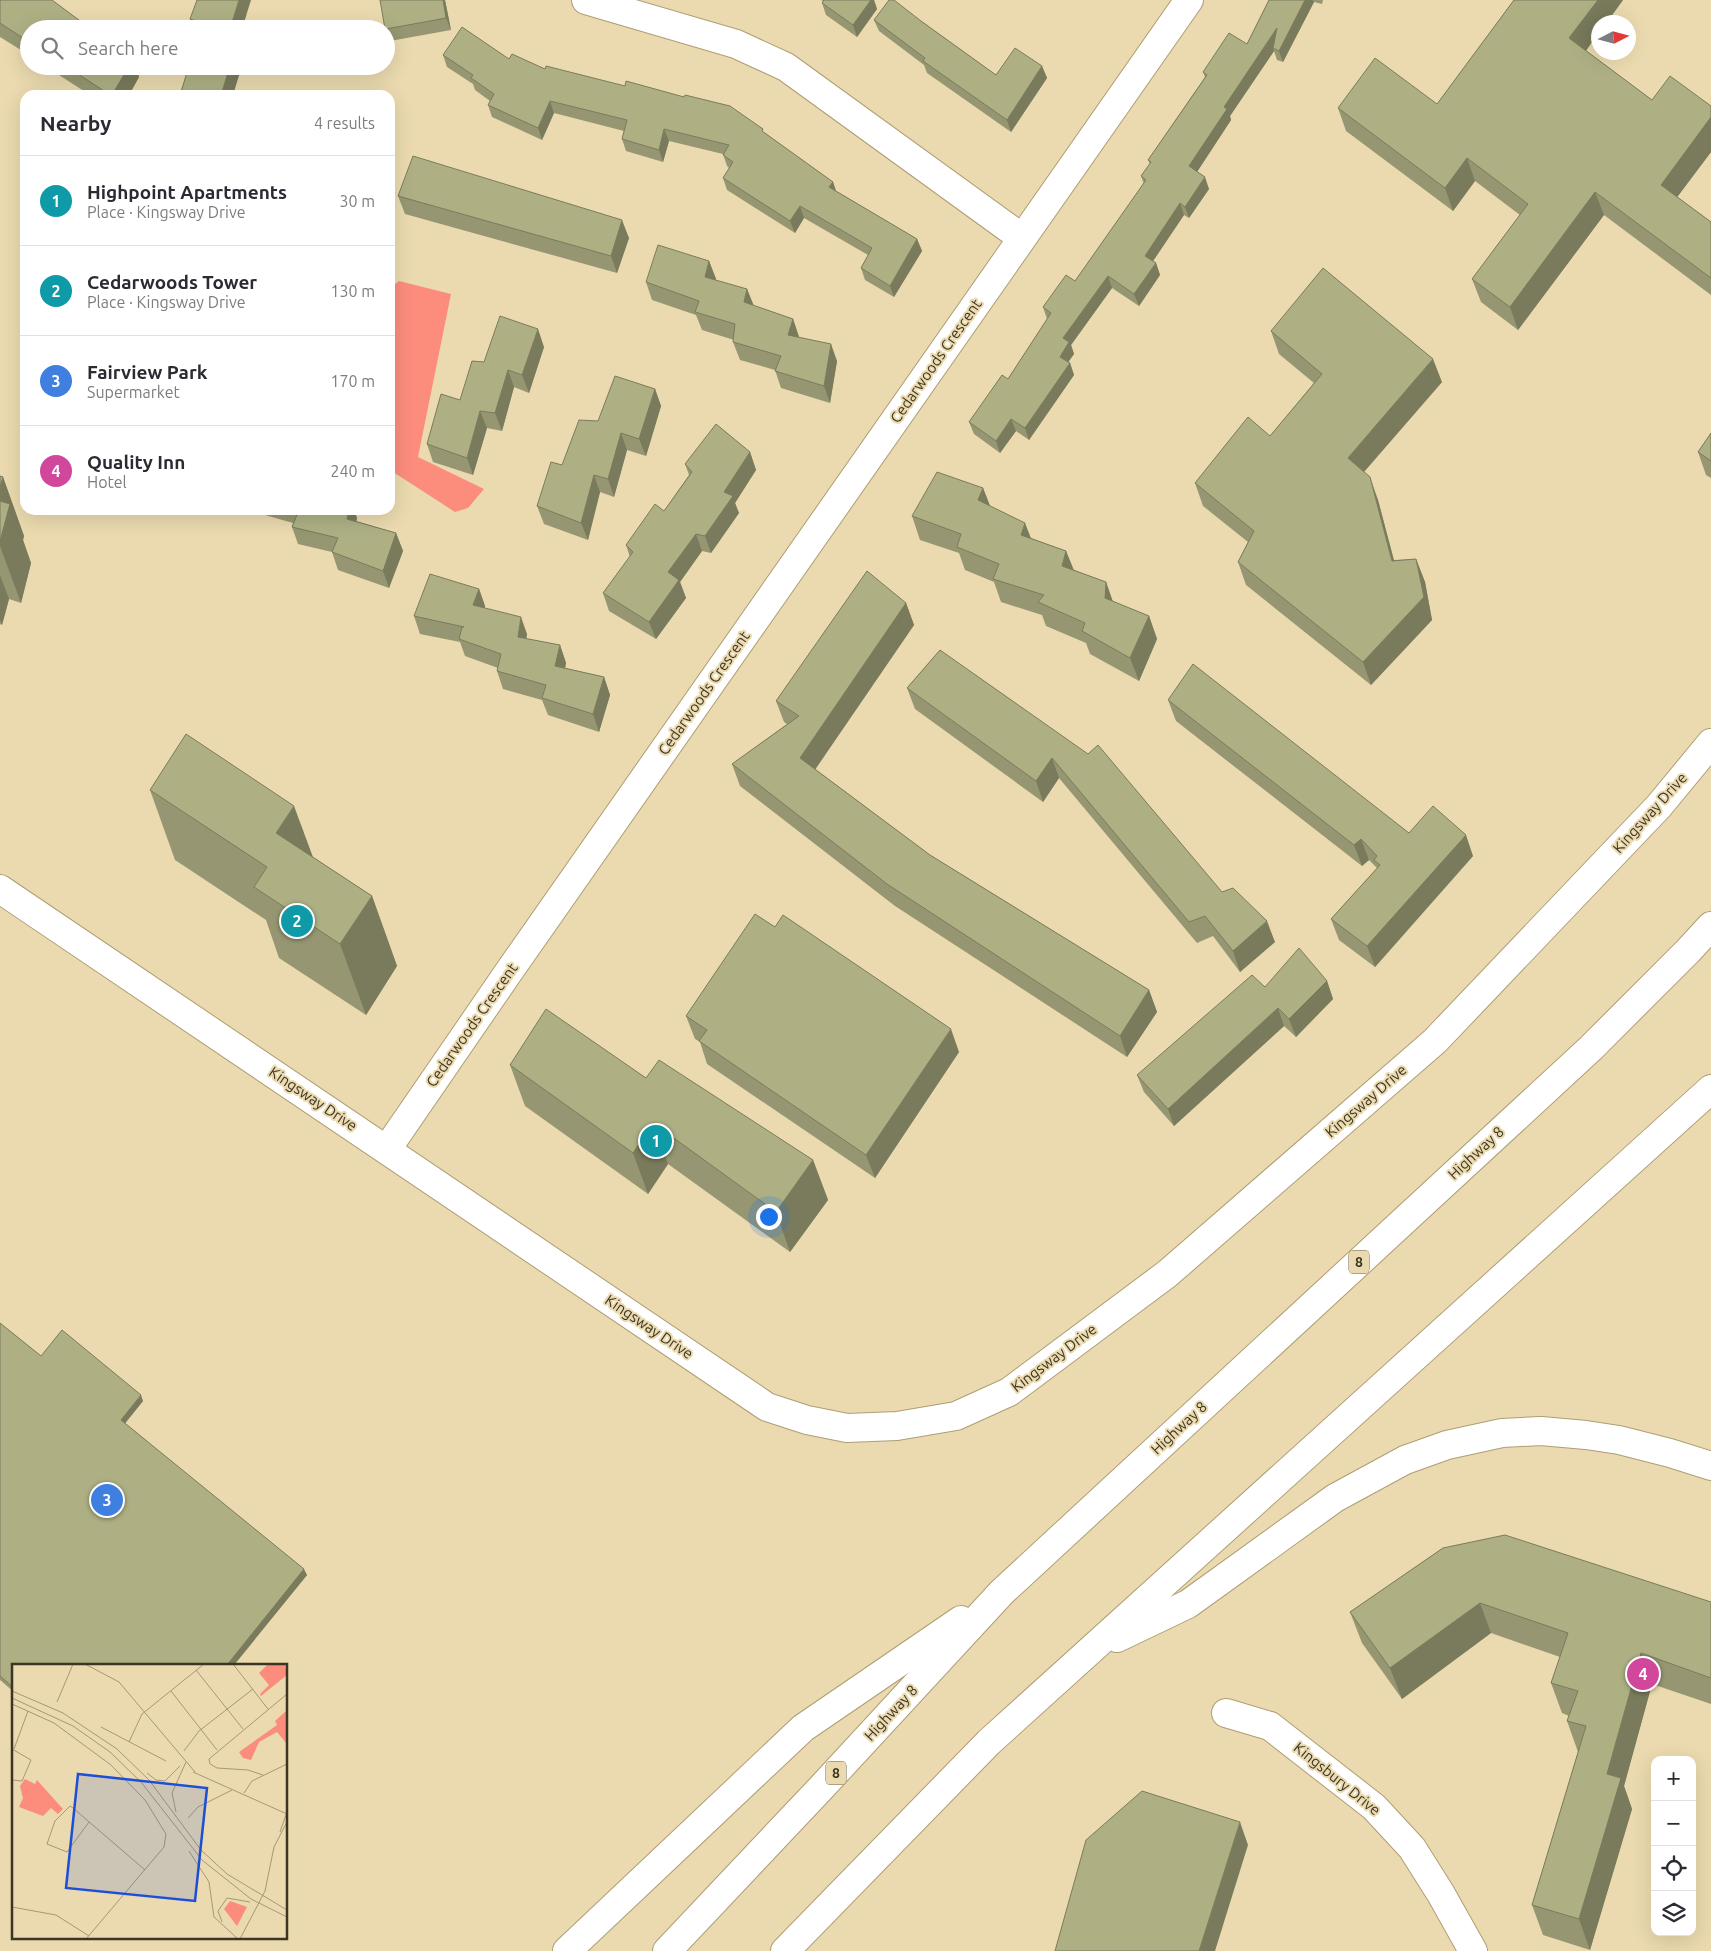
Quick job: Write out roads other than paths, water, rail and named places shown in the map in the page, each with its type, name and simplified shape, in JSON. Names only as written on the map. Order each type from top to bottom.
[{"type":"main road","points":[[586,0],[736,44],[786,67],[1022,238]]},
{"type":"main road","name":"Cedarwoods Crescent","points":[[387,1149],[1189,0]]},
{"type":"main road","name":"Kingsway Drive","points":[[0,888],[766,1407],[807,1420],[848,1428],[897,1426],[956,1416],[1009,1392],[1167,1274],[1436,1041],[1659,806],[1711,743]]},
{"type":"main road","name":"Highway 8","points":[[667,1951],[1002,1592],[1591,1048],[1711,926]]},
{"type":"main road","points":[[785,1951],[989,1742],[1711,1089]]},
{"type":"main road","points":[[1091,1651],[1188,1604],[1335,1498],[1405,1460],[1447,1445],[1502,1433],[1541,1431],[1586,1434],[1670,1452],[1711,1466]]},
{"type":"main road","points":[[567,1951],[803,1728],[1002,1592]]},
{"type":"main road","name":"Kingsbury Drive","points":[[1226,1713],[1270,1726],[1374,1807],[1412,1848],[1441,1894],[1472,1951]]},
{"type":"place","name":"Cedarwoods Tower","points":[[297,921]]},
{"type":"place","name":"Highpoint Apartments","points":[[656,1141]]},
{"type":"place","name":"Fairview Park","points":[[107,1500]]},
{"type":"place","name":"Quality Inn","points":[[1643,1674]]}]
